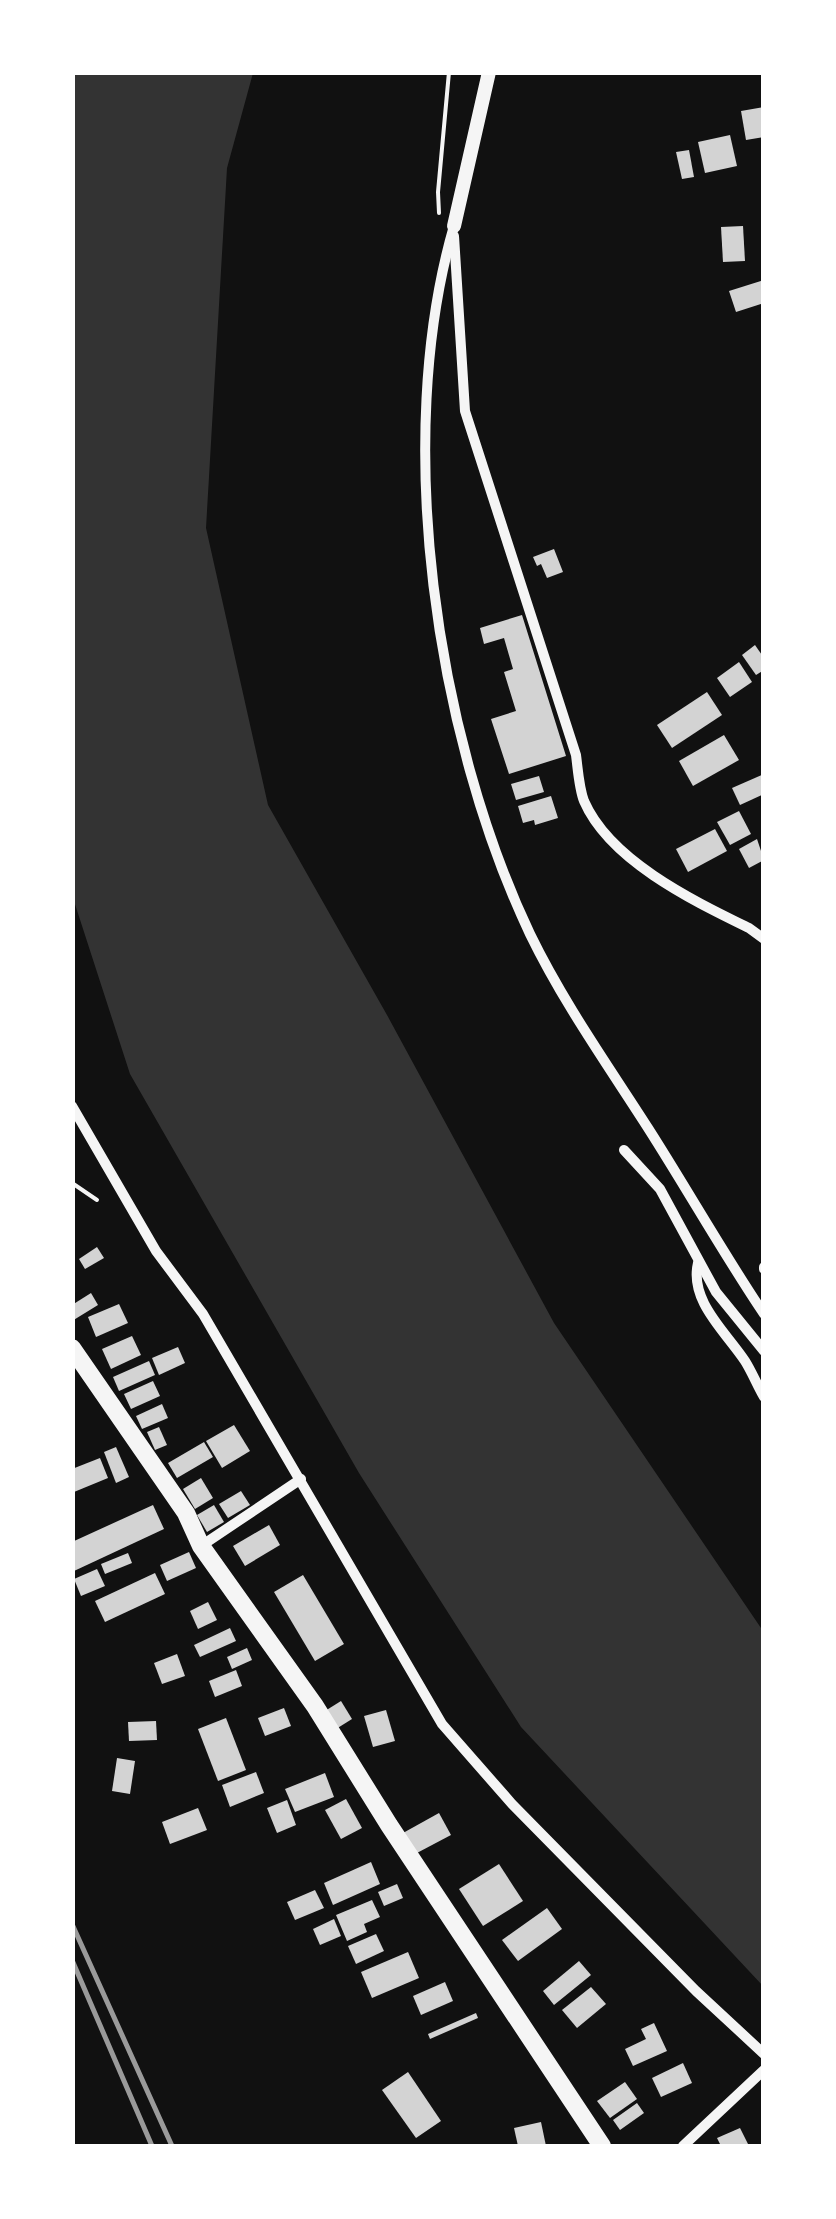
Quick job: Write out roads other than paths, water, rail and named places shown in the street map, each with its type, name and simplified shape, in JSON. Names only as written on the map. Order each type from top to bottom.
[{"type":"main road","points":[[72,1348],[186,1513],[201,1546],[315,1706],[602,2146]]},
{"type":"street","points":[[489,72],[442,266],[432,329],[426,443],[439,616],[466,758],[493,847],[530,934],[563,997],[764,1314]]},
{"type":"street","points":[[454,226],[465,411],[570,736],[584,800],[619,846],[646,872],[764,939]]},
{"type":"street","points":[[72,1106],[156,1252],[202,1314],[301,1479],[442,1724],[512,1804],[696,1991],[764,2054]]},
{"type":"street","points":[[624,1150],[660,1189],[716,1292],[764,1351]]},
{"type":"street","points":[[698,1262],[696,1286],[764,1397]]},
{"type":"street","points":[[201,1546],[301,1479]]},
{"type":"street","points":[[683,2146],[764,2070]]},
{"type":"railway","points":[[72,1924],[172,2146]]},
{"type":"railway","points":[[72,1960],[152,2146]]}]
